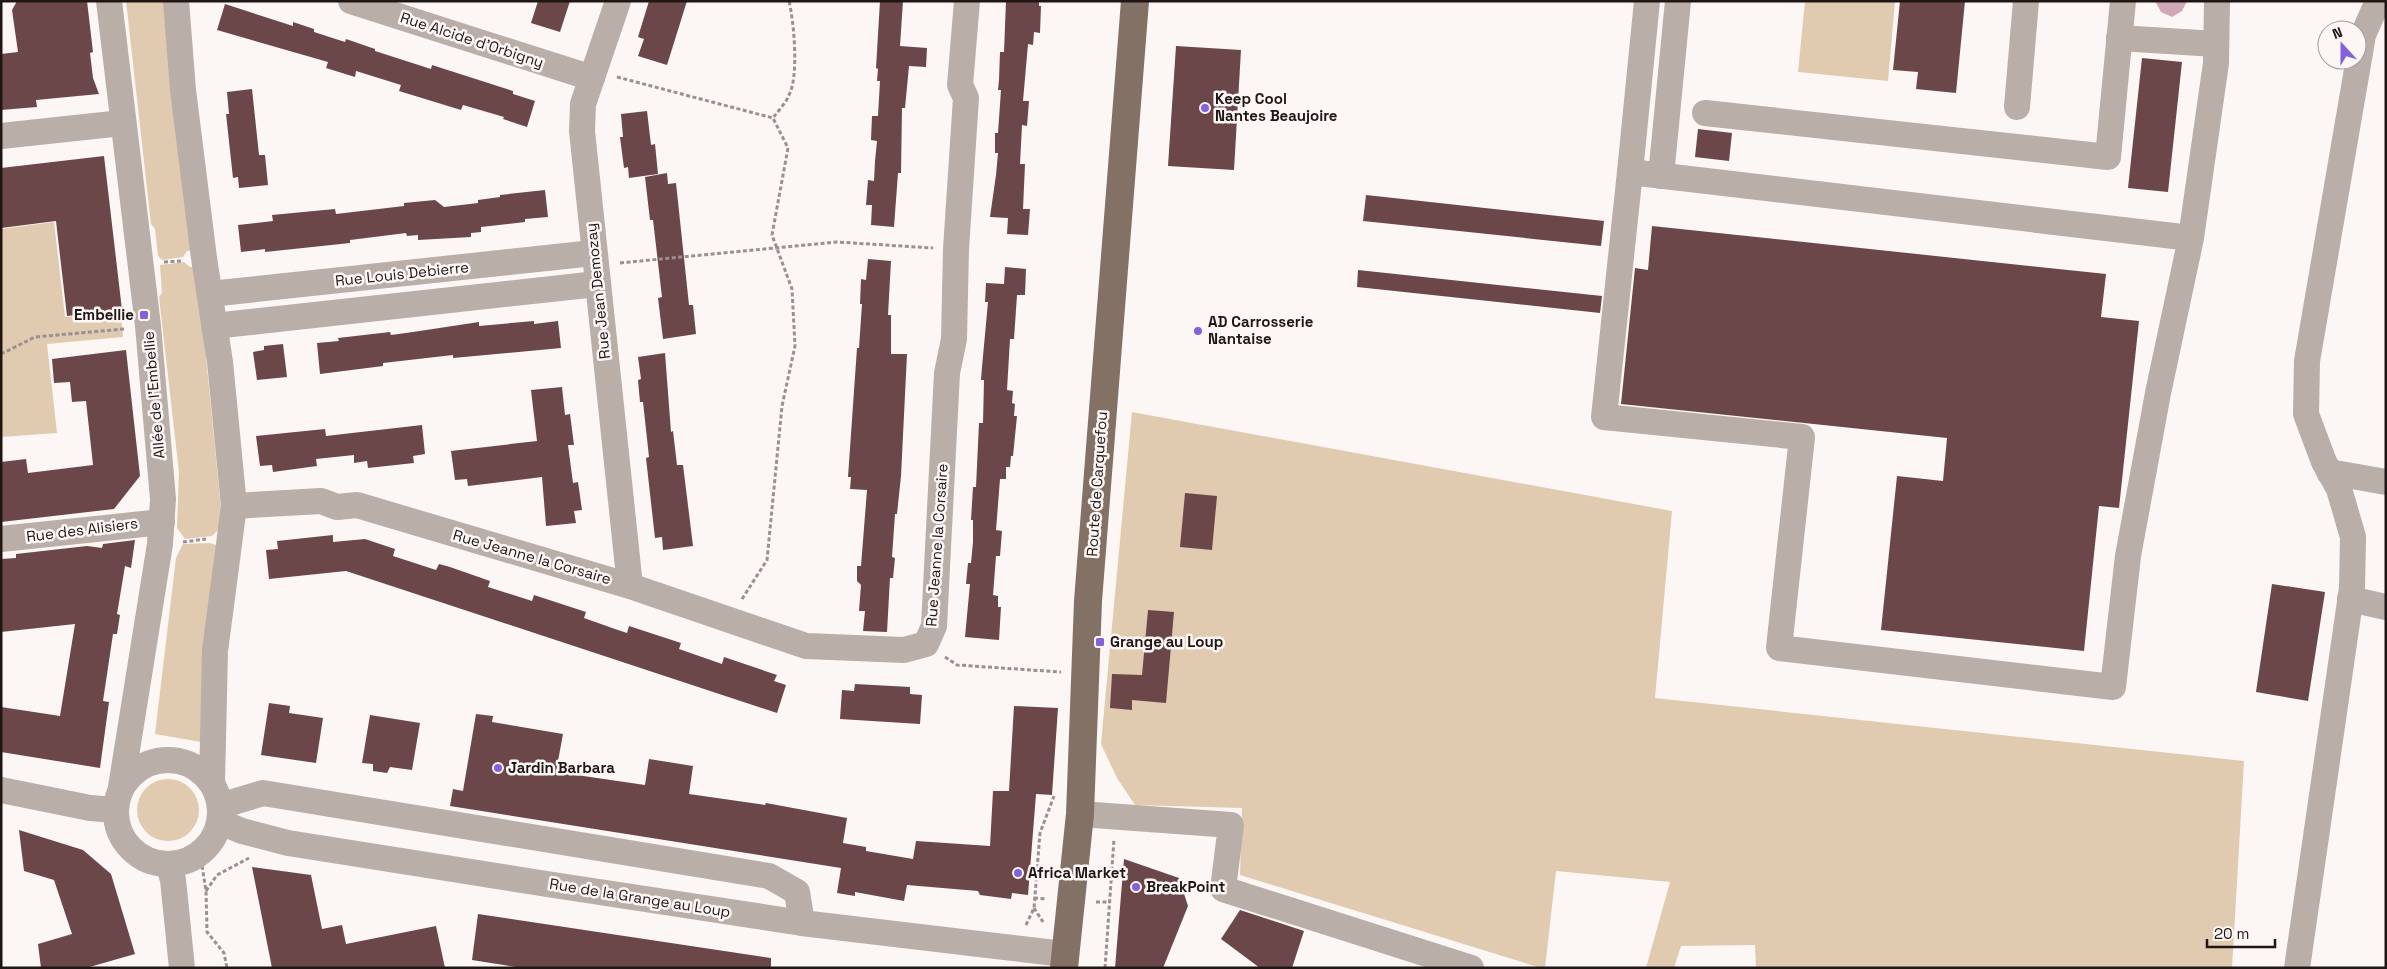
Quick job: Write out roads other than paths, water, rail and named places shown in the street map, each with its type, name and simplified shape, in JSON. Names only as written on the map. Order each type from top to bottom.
[{"type":"main road","name":"Route de Carquefou","points":[[1064,961],[1080,814],[1088,601],[1135,1]]},
{"type":"street","name":"Allée de l'Embellie","points":[[109,1],[122,123],[148,326],[163,499],[161,533],[118,799]]},
{"type":"street","points":[[1,790],[90,808],[118,799],[118,831],[130,849],[148,861],[169,866],[189,861],[206,848],[218,804],[214,651],[232,537],[234,506],[214,326],[183,90],[176,1]]},
{"type":"street","name":"Rue Alcide d'Orbigny","points":[[351,1],[592,78]]},
{"type":"street","name":"Rue Jean Demozay","points":[[618,1],[583,104],[582,131],[630,586]]},
{"type":"street","name":"Rue Jeanne la Corsaire","points":[[234,506],[321,501],[337,507],[357,505],[630,586],[806,646],[904,650],[926,644],[934,626],[948,373],[954,338],[956,249],[966,98],[960,85],[967,1]]},
{"type":"street","points":[[1647,1],[1604,418],[1802,437],[1779,648],[2113,687],[2128,556],[2158,393],[2191,238],[2216,63],[2217,1]]},
{"type":"street","points":[[1661,176],[1678,1]]},
{"type":"street","points":[[2017,107],[2026,1]]},
{"type":"street","points":[[1705,113],[2108,157],[2123,1]]},
{"type":"street","points":[[2297,968],[2350,599],[2353,537],[2339,489],[2306,414],[2307,361],[2363,35],[2378,1]]},
{"type":"street","points":[[2119,38],[2216,44]]},
{"type":"street","points":[[1,136],[122,123]]},
{"type":"street","points":[[1630,172],[2191,238]]},
{"type":"street","name":"Rue Louis Debierre","points":[[210,294],[595,267]]},
{"type":"street","name":"Rue Louis Debierre","points":[[214,326],[595,267]]},
{"type":"street","points":[[2330,472],[2386,482]]},
{"type":"street","name":"Rue des Alisiers","points":[[1,539],[161,533]]},
{"type":"street","points":[[2350,599],[2386,607]]},
{"type":"street","name":"Rue de la Grange au Loup","points":[[118,799],[133,773],[148,763],[166,759],[184,762],[200,770],[218,804],[242,831],[288,843],[802,923],[1064,961]]},
{"type":"street","points":[[218,804],[263,793],[769,876],[796,892],[802,923]]},
{"type":"street","points":[[1080,814],[1231,825],[1223,889],[1471,968]]},
{"type":"street","points":[[169,866],[173,880],[182,968]]},
{"type":"place","name":"Keep Cool Nantes Beaujoire","points":[[1205,108]]},
{"type":"place","name":"Embellie","points":[[144,315]]},
{"type":"place","name":"AD Carrosserie Nantaise","points":[[1198,331]]},
{"type":"place","name":"Grange au Loup","points":[[1100,642]]},
{"type":"place","name":"Jardin Barbara","points":[[498,768]]},
{"type":"place","name":"Africa Market","points":[[1018,873]]},
{"type":"place","name":"BreakPoint","points":[[1136,887]]}]
